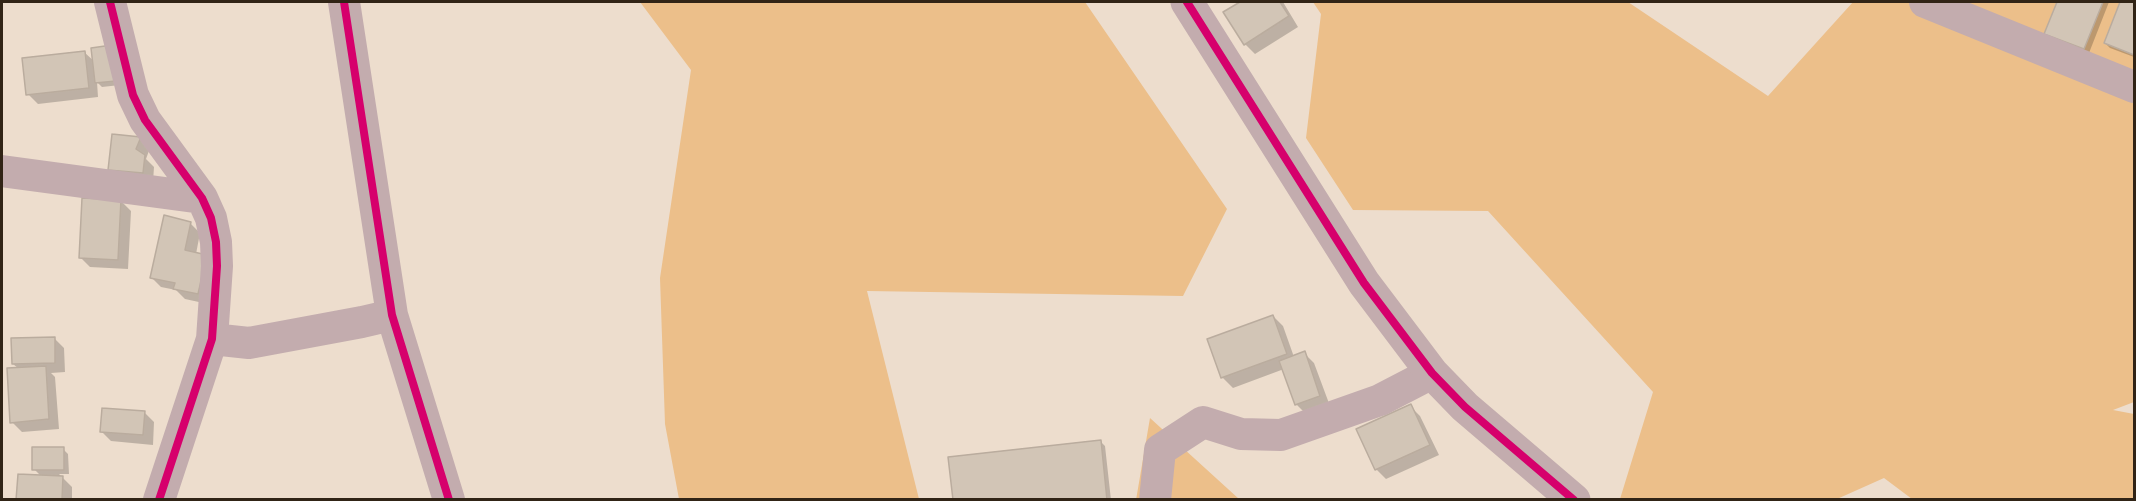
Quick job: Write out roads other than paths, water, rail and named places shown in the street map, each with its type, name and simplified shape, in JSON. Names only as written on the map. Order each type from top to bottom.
[{"type":"street","points":[[110,2],[136,102],[146,120],[202,198],[211,218],[216,242],[217,266],[212,339],[159,500]]},
{"type":"street","points":[[344,2],[380,318],[448,500]]},
{"type":"street","points":[[1187,2],[1364,283],[1432,373],[1465,407],[1574,500]]},
{"type":"street","points":[[1925,2],[2134,87]]},
{"type":"street","points":[[2,171],[202,198]]},
{"type":"street","points":[[212,339],[249,343],[380,318]]},
{"type":"street","points":[[1155,500],[1160,450],[1203,422],[1241,434],[1281,435],[1380,400],[1432,373]]}]
